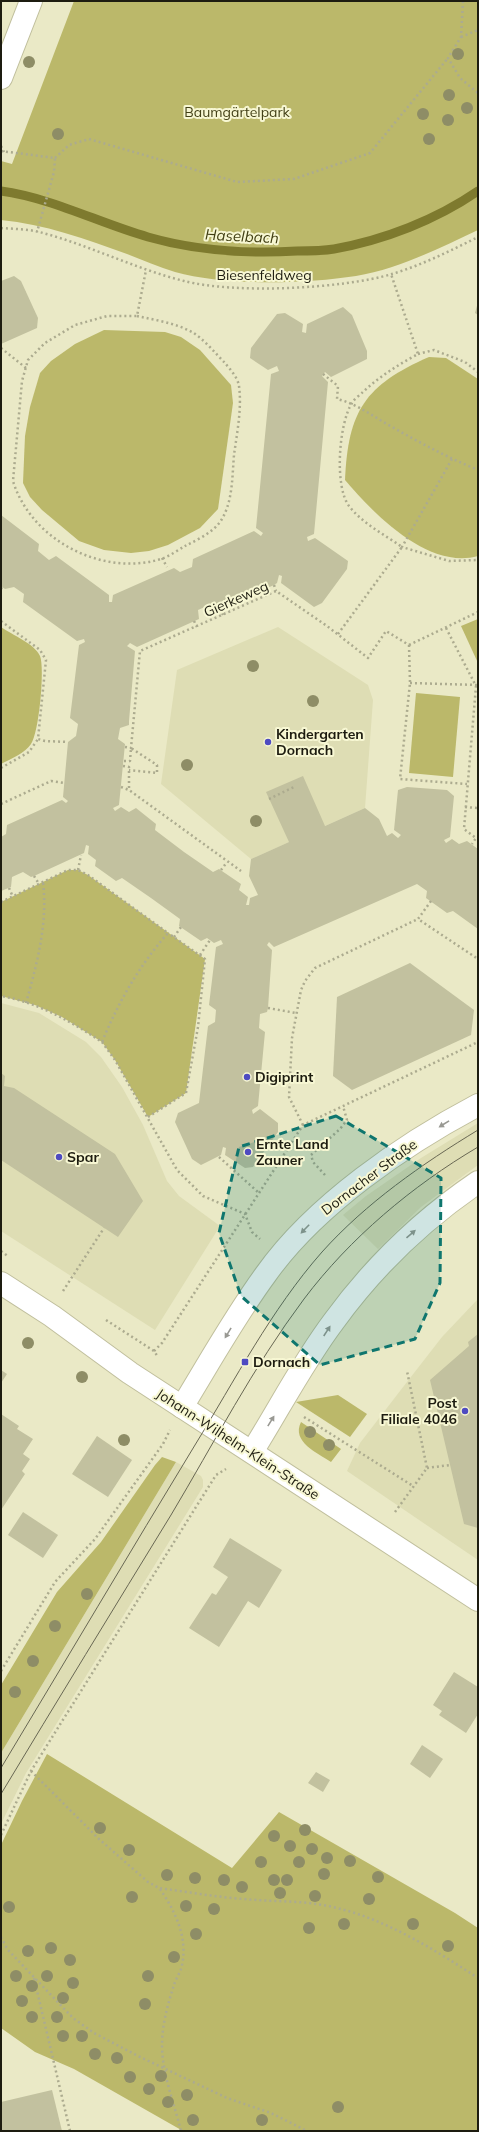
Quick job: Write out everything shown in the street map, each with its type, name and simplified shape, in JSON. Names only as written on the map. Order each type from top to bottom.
[{"type":"street","points":[[1,78],[31,1]]},
{"type":"street","name":"Dornacher Straße","points":[[182,1407],[266,1273],[310,1223],[338,1198],[412,1144],[478,1105]]},
{"type":"street","points":[[252,1452],[333,1322],[356,1293],[406,1237],[433,1214],[478,1182]]},
{"type":"street","name":"Johann-Wilhelm-Klein-Straße","points":[[1,1284],[52,1316],[130,1373],[478,1600]]},
{"type":"path","points":[[37,232],[54,172],[55,158],[70,145],[89,139],[237,182],[294,179],[370,153],[448,58],[461,37],[463,1]]},
{"type":"path","points":[[461,37],[478,30]]},
{"type":"path","points":[[448,58],[460,78],[478,93]]},
{"type":"path","points":[[1,146],[2,152],[55,158]]},
{"type":"path","name":"Biesenfeldweg","points":[[1,228],[37,232],[185,282],[229,288],[318,285],[356,282],[391,274],[432,260],[478,237]]},
{"type":"path","points":[[137,316],[146,270]]},
{"type":"path","points":[[391,274],[418,354]]},
{"type":"path","points":[[107,316],[137,316],[170,324],[192,332],[226,364],[239,384],[239,405],[229,507],[219,523],[202,538],[162,558],[129,563],[103,561],[83,554],[64,544],[45,530],[27,510],[17,495],[13,481],[22,381],[28,360],[45,343],[75,325],[107,316]]},
{"type":"path","points":[[1,348],[26,368]]},
{"type":"path","points":[[478,372],[465,362],[434,350],[418,354],[395,366],[352,403],[345,423],[339,452],[339,478],[348,506],[368,524],[402,547],[449,561],[478,560]]},
{"type":"path","points":[[323,374],[338,386],[337,399],[352,403],[394,428],[452,459],[478,470]]},
{"type":"path","points":[[338,634],[402,547],[452,459]]},
{"type":"path","points":[[162,558],[167,567]]},
{"type":"path","points":[[274,585],[276,591]]},
{"type":"path","name":"Gierkeweg","points":[[140,654],[140,651],[198,627],[276,591],[338,634],[368,658],[386,631],[409,645]]},
{"type":"path","points":[[220,609],[223,615]]},
{"type":"path","points":[[467,784],[400,779],[410,683],[409,645],[478,612]]},
{"type":"path","points":[[1,621],[40,650],[46,660],[38,739],[29,752],[1,768]]},
{"type":"path","points":[[194,621],[198,627]]},
{"type":"path","points":[[446,628],[477,686],[464,829],[477,839],[472,844]]},
{"type":"path","points":[[124,761],[130,761],[140,654],[135,653]]},
{"type":"path","points":[[410,683],[477,686]]},
{"type":"path","points":[[129,721],[134,721]]},
{"type":"path","points":[[38,739],[45,741],[68,742]]},
{"type":"path","points":[[125,747],[131,748],[157,765],[157,773],[128,770]]},
{"type":"path","points":[[123,766],[129,767],[128,790]]},
{"type":"path","points":[[1,804],[51,781],[64,783]]},
{"type":"path","points":[[269,799],[296,786]]},
{"type":"path","points":[[121,787],[128,790],[241,871]]},
{"type":"path","points":[[465,807],[478,808]]},
{"type":"path","points":[[78,870],[81,855]]},
{"type":"path","points":[[221,870],[227,862]]},
{"type":"path","points":[[1,902],[68,870],[78,870],[88,875],[205,959],[198,1027],[186,1093],[148,1117]]},
{"type":"path","points":[[34,876],[39,884]]},
{"type":"path","points":[[26,1003],[40,948],[45,901],[43,882]]},
{"type":"path","points":[[9,888],[13,896]]},
{"type":"path","points":[[303,1125],[289,1097],[292,1038],[296,1013],[305,981],[315,968],[418,918],[431,902]]},
{"type":"path","points":[[418,918],[478,959]]},
{"type":"path","points":[[174,937],[181,927]]},
{"type":"path","points":[[102,1042],[121,999],[136,974],[168,932]]},
{"type":"path","points":[[200,955],[210,940]]},
{"type":"path","points":[[1,996],[26,1003],[62,1017],[102,1042],[115,1060],[177,1170],[190,1185],[203,1196],[245,1214],[252,1232]]},
{"type":"path","points":[[268,1008],[296,1013]]},
{"type":"path","points":[[154,1351],[162,1343],[303,1125],[478,1042]]},
{"type":"path","points":[[326,1176],[313,1162],[312,1155],[340,1129],[347,1120],[343,1106]]},
{"type":"path","points":[[219,1157],[259,1193]]},
{"type":"path","points":[[62,1291],[104,1228]]},
{"type":"path","points":[[407,1371],[427,1468]]},
{"type":"path","points":[[298,1413],[413,1486]]},
{"type":"path","points":[[1,1671],[55,1582],[95,1539],[163,1444]]},
{"type":"path","points":[[395,1512],[427,1468],[450,1465]]},
{"type":"path","points":[[1,1835],[31,1771],[216,1475]]},
{"type":"path","points":[[31,1771],[99,1839],[148,1882],[160,1888],[244,1899],[304,1902],[337,1908],[368,1918],[396,1931],[478,1978]]},
{"type":"path","points":[[160,1888],[173,1908],[181,1931],[184,1953],[182,1967],[174,1984],[166,2015],[162,2044],[165,2069],[181,2131]]},
{"type":"path","points":[[1,1937],[8,1950],[34,1978],[73,2018],[94,2033],[227,2098],[271,2113],[307,2131]]},
{"type":"path","points":[[34,1978],[70,2131]]},
{"type":"highlighted area","points":[[336,1116],[441,1178],[440,1283],[415,1339],[320,1365],[241,1296],[219,1233],[239,1147]]},
{"type":"shaded area","name":"Kindergarten Dornach","points":[[278,627],[368,685],[373,700],[365,808],[251,859],[161,784],[177,670]]},
{"type":"shaded area","points":[[1,1003],[39,1013],[86,1042],[101,1057],[122,1087],[143,1125],[167,1181],[179,1196],[220,1226],[155,1330],[1,1231]]},
{"type":"shaded area","points":[[478,1123],[478,1165],[421,1207],[378,1249],[343,1215],[366,1196],[421,1158]]},
{"type":"shaded area","points":[[478,1299],[478,1560],[347,1471],[360,1443],[442,1337]]},
{"type":"shaded area","points":[[176,1462],[201,1476],[203,1480],[203,1487],[26,1773],[1,1824],[1,1753]]},
{"type":"green space","name":"Baumgärtelpark","points":[[74,1],[478,1],[478,230],[418,257],[372,273],[313,281],[241,282],[195,277],[175,272],[112,248],[65,233],[33,225],[1,220],[1,161],[12,164]]},
{"type":"green space","points":[[104,330],[165,332],[181,337],[200,350],[231,385],[233,403],[218,509],[200,528],[168,545],[149,551],[131,553],[104,550],[79,541],[42,510],[30,497],[23,483],[25,436],[30,407],[40,373],[51,361],[75,344]]},
{"type":"green space","points":[[429,357],[446,358],[478,379],[478,556],[459,558],[440,555],[422,547],[387,523],[345,480],[350,436],[356,418],[364,403],[375,390],[389,378],[407,367]]},
{"type":"green space","points":[[478,619],[478,663],[461,626]]},
{"type":"green space","points":[[1,627],[28,643],[37,651],[40,656],[42,673],[39,714],[34,738],[31,744],[22,753],[1,764]]},
{"type":"green space","points":[[416,693],[460,697],[453,777],[409,773]]},
{"type":"green space","points":[[68,870],[78,870],[88,875],[205,959],[186,1093],[148,1117],[115,1060],[102,1042],[62,1017],[35,1005],[1,996],[1,902]]},
{"type":"green space","points":[[338,1395],[367,1414],[350,1437],[296,1402]]},
{"type":"green space","points":[[301,1422],[341,1449],[331,1462],[313,1451],[303,1441],[299,1429]]},
{"type":"green space","points":[[162,1457],[176,1462],[1,1753],[1,1685],[57,1592],[101,1542]]},
{"type":"green space","points":[[47,1754],[232,1868],[279,1812],[455,1913],[478,1928],[478,2131],[183,2131],[74,2069],[35,2052],[1,2028],[1,1845]]},
{"type":"building","points":[[14,276],[21,281],[38,318],[37,328],[1,344],[1,281]]},
{"type":"building","points":[[478,302],[478,315],[475,313]]},
{"type":"building","points":[[343,307],[352,315],[367,351],[367,359],[331,377],[325,372],[322,376],[328,382],[314,534],[307,537],[308,541],[315,538],[348,561],[347,569],[322,603],[314,607],[281,583],[282,576],[279,575],[277,583],[274,585],[217,611],[209,605],[198,610],[199,619],[137,647],[130,643],[127,646],[135,651],[129,725],[120,728],[118,739],[125,744],[119,805],[113,808],[115,811],[121,807],[129,812],[136,808],[156,824],[155,830],[184,852],[213,872],[219,869],[241,884],[239,890],[248,897],[246,905],[249,905],[250,898],[258,895],[249,876],[251,859],[289,842],[266,792],[303,776],[325,826],[365,808],[379,819],[387,836],[392,833],[398,838],[401,835],[394,830],[398,790],[407,787],[447,790],[454,796],[450,837],[444,840],[446,843],[452,839],[459,844],[467,841],[478,849],[478,929],[453,911],[447,913],[426,898],[427,891],[417,884],[274,947],[269,942],[267,945],[272,950],[268,1008],[267,1012],[260,1014],[259,1028],[265,1032],[258,1106],[252,1110],[253,1114],[260,1109],[278,1123],[278,1132],[253,1167],[245,1168],[225,1155],[226,1148],[223,1147],[221,1155],[201,1165],[192,1159],[175,1122],[178,1113],[199,1103],[208,1026],[215,1022],[216,1010],[209,1005],[216,947],[223,944],[221,940],[214,943],[207,938],[201,941],[179,926],[180,919],[151,898],[122,878],[116,881],[95,866],[96,860],[88,854],[89,846],[86,845],[84,853],[34,876],[31,877],[23,872],[12,877],[11,887],[1,891],[1,837],[6,834],[7,825],[62,800],[66,803],[68,801],[63,797],[68,742],[76,736],[78,724],[70,718],[79,645],[85,642],[84,639],[77,641],[23,602],[24,594],[14,587],[5,589],[1,586],[1,515],[39,544],[38,551],[49,560],[56,556],[109,595],[109,602],[112,602],[113,595],[174,568],[180,572],[192,567],[193,559],[254,531],[261,536],[263,533],[256,528],[271,374],[279,371],[277,366],[268,370],[250,358],[251,348],[277,314],[285,313],[303,324],[302,332],[306,333],[307,324]]},
{"type":"building","points":[[410,963],[474,1010],[471,1035],[352,1090],[333,1076],[337,997]]},
{"type":"building","name":"Spar","points":[[1,1073],[5,1076],[4,1086],[14,1088],[115,1154],[143,1201],[118,1237],[1,1160]]},
{"type":"building","points":[[478,1334],[478,1528],[464,1524],[430,1380],[469,1346],[468,1342]]},
{"type":"building","points":[[1,1370],[7,1374],[1,1383]]},
{"type":"building","points":[[1,1414],[19,1426],[17,1429],[33,1439],[23,1454],[30,1459],[22,1471],[25,1474],[1,1510]]},
{"type":"building","points":[[97,1436],[132,1460],[108,1497],[72,1474]]},
{"type":"building","points":[[23,1512],[58,1535],[43,1558],[8,1535]]},
{"type":"building","points":[[230,1538],[282,1570],[259,1608],[248,1601],[219,1647],[189,1628],[212,1593],[216,1595],[228,1577],[213,1567]]},
{"type":"building","points":[[454,1672],[478,1687],[478,1714],[466,1733],[439,1715],[442,1711],[433,1705]]},
{"type":"building","points":[[422,1745],[443,1759],[430,1778],[410,1764]]},
{"type":"building","points":[[316,1772],[330,1780],[323,1792],[308,1783]]},
{"type":"building","points":[[52,2090],[62,2131],[1,2131],[1,2102]]},
{"type":"waterway","name":"Haselbach","points":[[1,191],[39,199],[166,242],[185,246],[241,252],[311,251],[334,249],[353,245],[409,228],[445,211],[478,191]]},
{"type":"tram line","points":[[1,1768],[254,1346],[286,1297],[322,1252],[357,1217],[396,1185],[478,1130]]},
{"type":"tram line","points":[[1,1794],[171,1515],[251,1378],[285,1325],[304,1299],[341,1255],[362,1234],[406,1196],[453,1162],[478,1147]]},
{"type":"place","name":"Kindergarten Dornach","points":[[268,742]]},
{"type":"place","name":"Digiprint","points":[[247,1077]]},
{"type":"place","name":"Ernte Land Zauner","points":[[248,1152]]},
{"type":"place","name":"Spar","points":[[59,1157]]},
{"type":"place","name":"Dornach","points":[[245,1362]]},
{"type":"place","name":"Post Filiale 4046","points":[[465,1411]]}]
